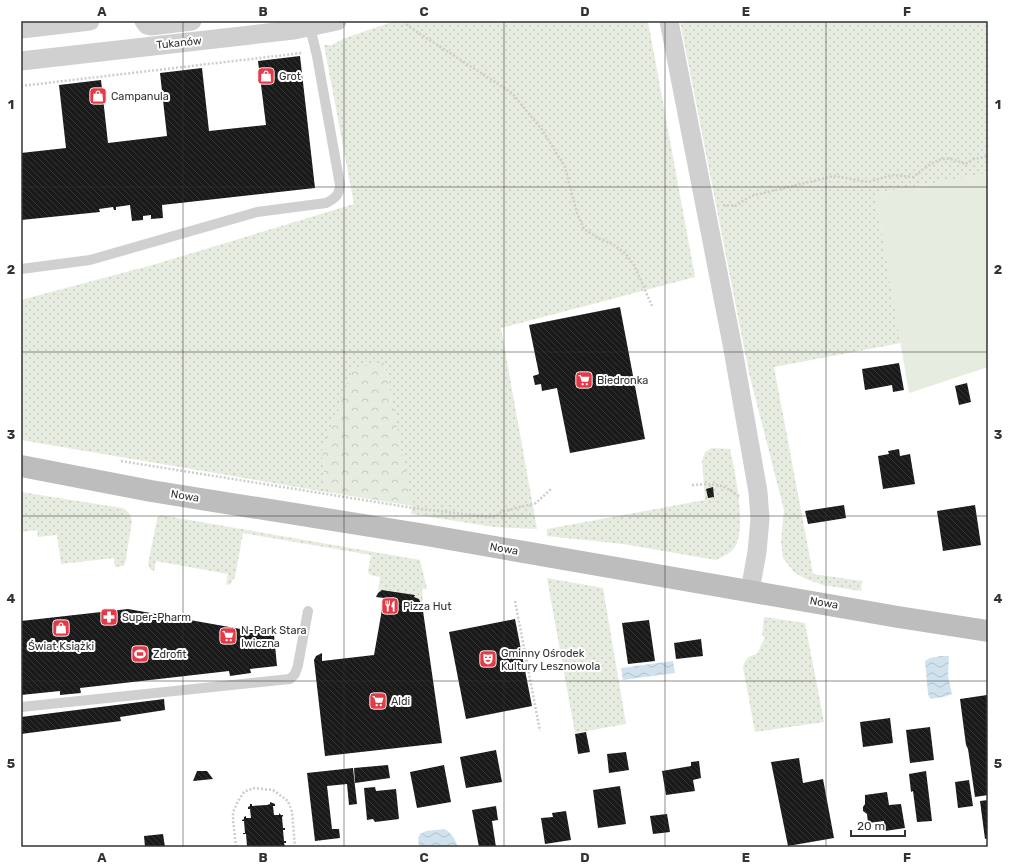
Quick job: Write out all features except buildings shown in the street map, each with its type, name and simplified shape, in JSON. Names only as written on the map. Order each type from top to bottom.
[{"type":"main road","name":"Nowa","points":[[21,466],[151,491],[426,535],[898,617],[988,630]]},
{"type":"street","points":[[21,29],[46,24],[90,21]]},
{"type":"street","name":"Tukanów","points":[[144,21],[147,25],[151,26],[192,21]]},
{"type":"street","name":"Tukanów","points":[[21,61],[337,21]]},
{"type":"street","points":[[669,21],[707,209],[758,492],[760,518],[757,552],[750,592]]},
{"type":"lane","points":[[21,269],[90,260],[257,212],[326,203],[335,199],[339,194],[340,185],[316,52],[299,26]]},
{"type":"lane","points":[[21,707],[290,679],[295,674],[298,665],[308,611]]},
{"type":"path","points":[[404,21],[408,26],[512,93],[543,131],[565,167],[577,213],[584,229],[625,253],[634,265],[652,306]]},
{"type":"path","points":[[21,86],[316,52]]},
{"type":"path","points":[[707,209],[725,205],[735,206],[751,196],[834,176],[868,182],[892,175],[913,177],[921,170],[943,159],[955,160],[965,164],[974,159],[988,156]]},
{"type":"path","points":[[121,461],[413,508],[489,517],[536,503],[551,490]]},
{"type":"path","points":[[692,485],[714,484],[724,487],[740,497]]},
{"type":"path","points":[[515,601],[540,731]]},
{"type":"path","points":[[236,847],[233,812],[238,800],[244,792],[253,788],[273,790],[288,801],[292,812],[295,847]]},
{"type":"green space","points":[[395,21],[648,21],[695,277],[501,328],[537,529],[494,527],[411,514],[412,506],[384,362],[322,451],[326,492],[21,440],[21,300],[156,264],[354,204],[324,45],[332,45],[345,38]]},
{"type":"green space","points":[[680,21],[988,21],[988,173],[875,194],[901,343],[774,367],[813,574],[862,581],[861,591],[823,585],[806,579],[794,572],[783,558],[781,542],[784,510],[749,373]]},
{"type":"green space","points":[[988,173],[988,367],[909,393],[875,194]]},
{"type":"green space","points":[[384,362],[412,506],[326,492],[322,451],[353,368]]},
{"type":"green space","points":[[712,448],[730,449],[739,498],[739,536],[734,548],[725,556],[716,560],[623,544],[547,536],[547,529],[705,500],[702,461],[705,452]]},
{"type":"green space","points":[[21,492],[124,509],[129,513],[132,521],[125,564],[123,566],[115,567],[114,558],[61,564],[57,535],[38,537],[37,530],[21,532]]},
{"type":"green space","points":[[160,515],[420,560],[427,589],[422,589],[423,604],[421,604],[419,599],[414,597],[415,595],[386,590],[379,592],[380,577],[370,575],[368,572],[371,555],[243,533],[235,577],[230,584],[226,585],[228,574],[156,561],[154,571],[151,570],[148,564],[157,519]]},
{"type":"green space","points":[[547,578],[603,588],[626,724],[575,733]]},
{"type":"green space","points":[[764,617],[805,623],[824,722],[755,732],[743,667],[747,658],[757,654],[765,637],[762,636]]},
{"type":"water","points":[[949,656],[948,676],[952,694],[931,699],[928,693],[925,661],[930,658]]},
{"type":"water","points":[[673,661],[675,673],[623,680],[621,668]]},
{"type":"water","points":[[444,829],[453,836],[458,847],[419,847],[418,838],[420,834],[426,831]]},
{"type":"place","name":"Grot","points":[[266,76]]},
{"type":"place","name":"Campanula","points":[[98,96]]},
{"type":"place","name":"Biedronka","points":[[584,380]]},
{"type":"place","name":"Pizza Hut","points":[[390,606]]},
{"type":"place","name":"Super-Pharm","points":[[109,617]]},
{"type":"place","name":"Świat Książki","points":[[61,628]]},
{"type":"place","name":"N-Park Stara Iwiczna","points":[[228,636]]},
{"type":"place","name":"Zdrofit","points":[[140,654]]},
{"type":"place","name":"Gminny Ośrodek Kultury Lesznowola","points":[[488,659]]},
{"type":"place","name":"Aldi","points":[[378,701]]}]
